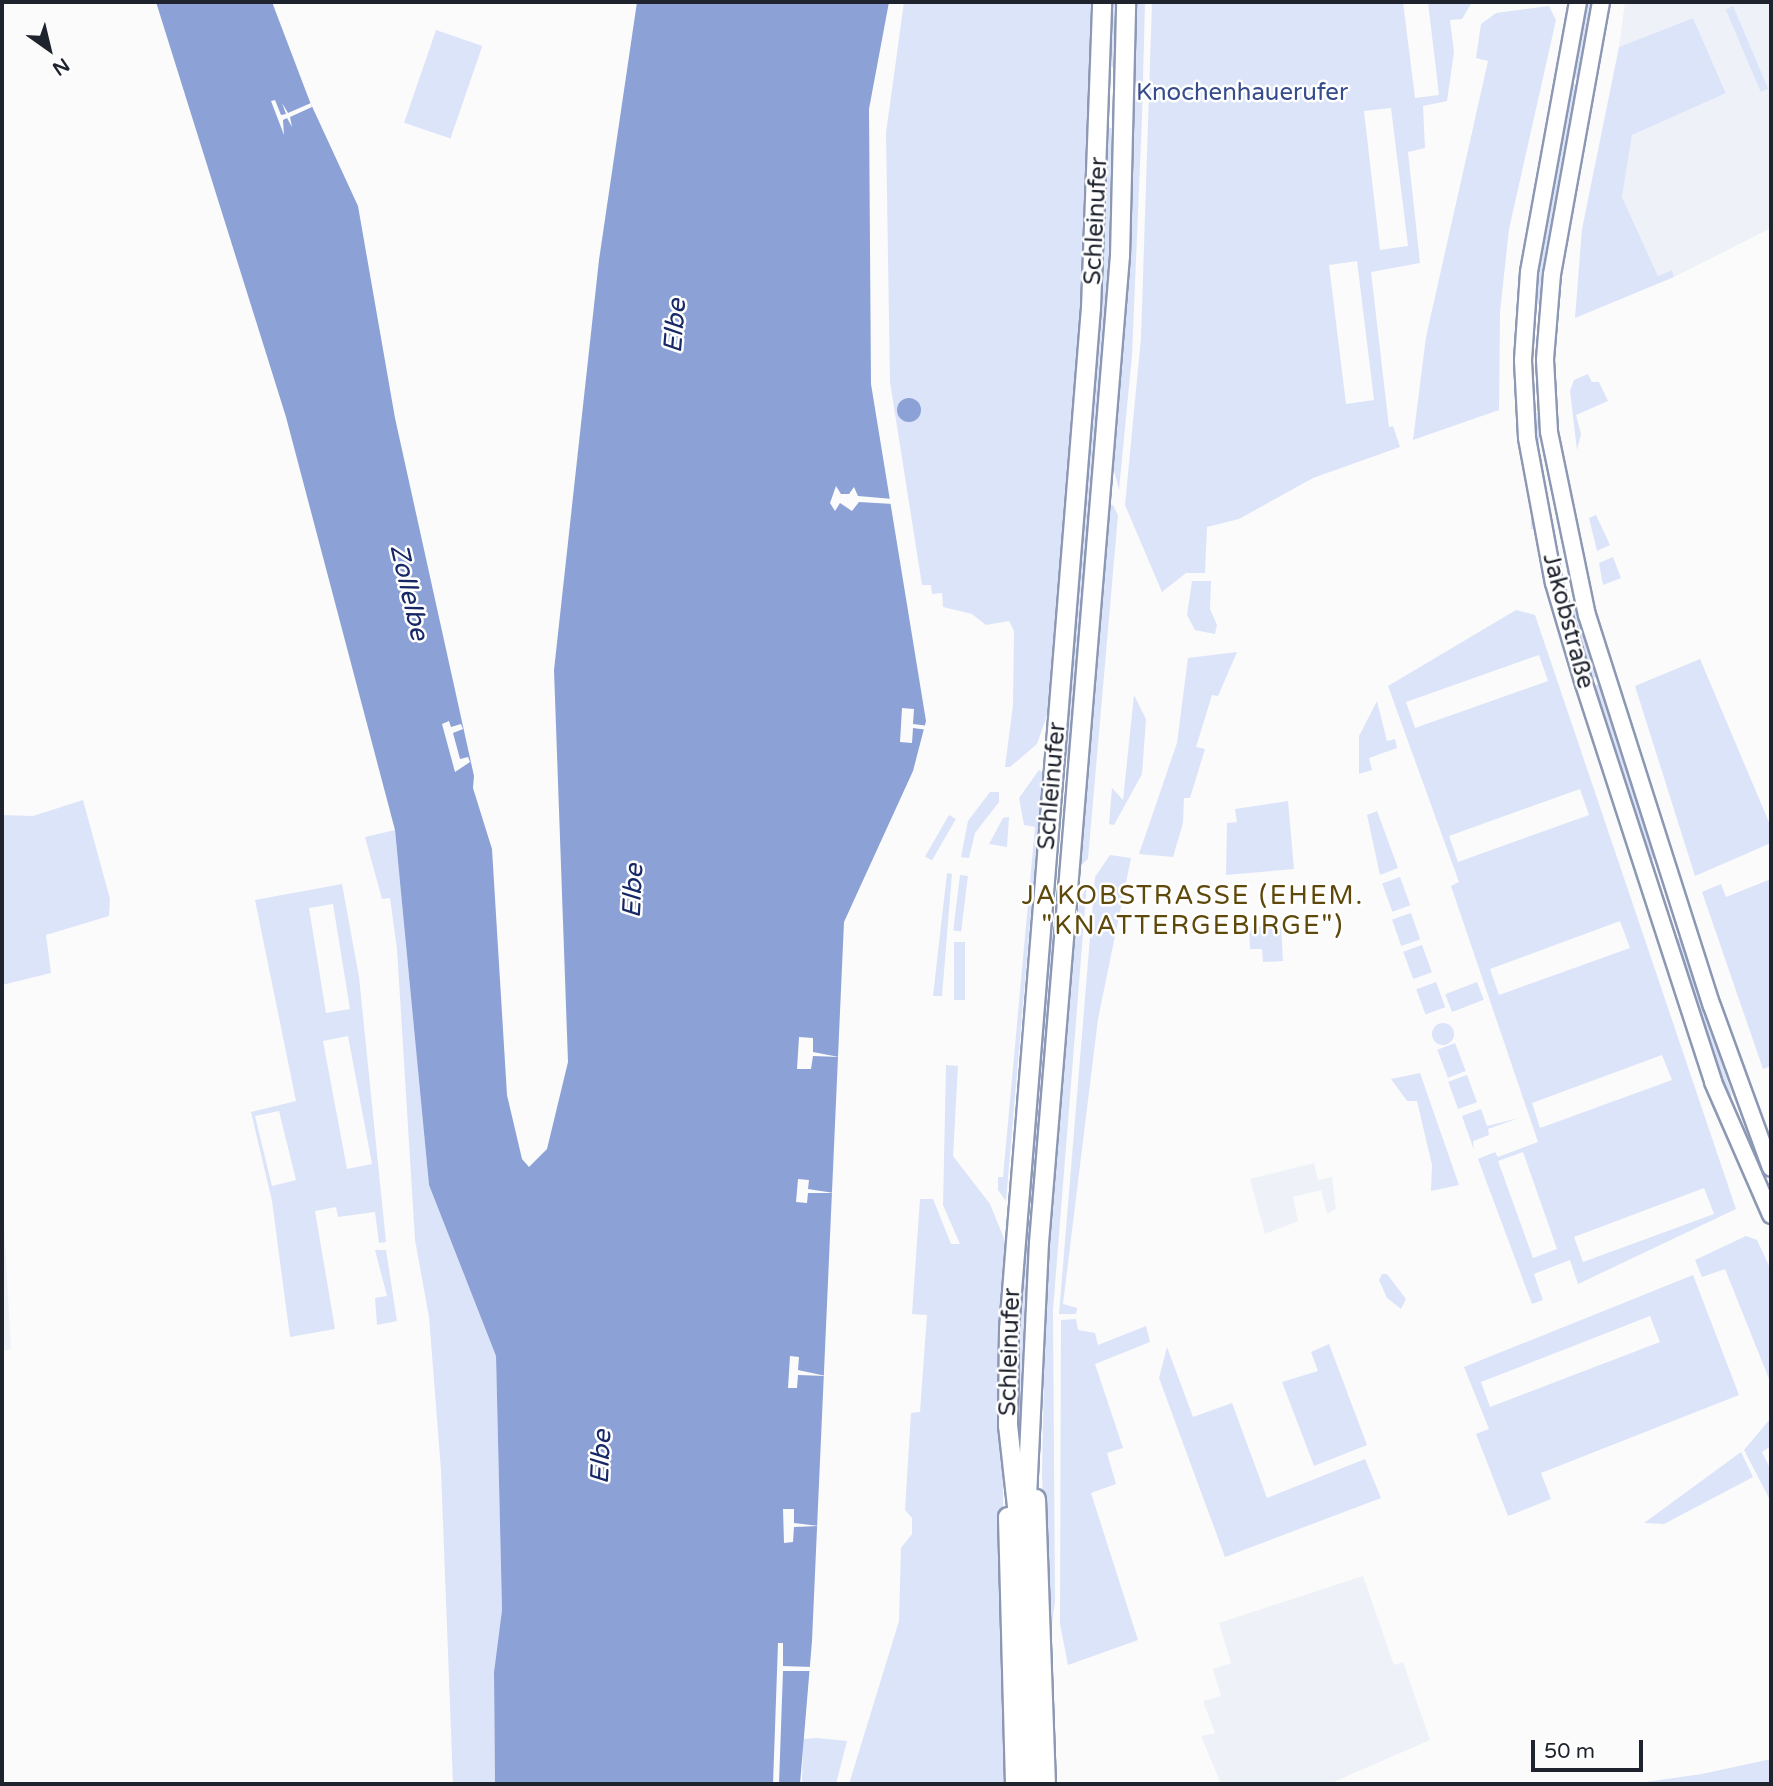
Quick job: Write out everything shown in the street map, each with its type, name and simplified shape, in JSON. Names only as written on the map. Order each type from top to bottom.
[{"type":"main road","name":"Schleinufer","points":[[1031,1784],[1024,1570],[1008,1426],[1015,1235],[1091,308],[1102,2]]},
{"type":"main road","name":"Schleinufer","points":[[1024,1570],[1039,1243],[1120,256],[1126,2]]},
{"type":"main road","points":[[1032,1412],[1046,1784]]},
{"type":"main road","points":[[1008,1426],[1015,1784]]},
{"type":"street","name":"Jakobstraße","points":[[1578,2],[1529,272],[1523,361],[1527,438],[1555,583],[1584,684],[1713,1082],[1771,1215]]},
{"type":"street","name":"Jakobstraße","points":[[1601,2],[1552,274],[1545,360],[1549,432],[1587,615],[1724,1042],[1771,1168]]},
{"type":"shaded area","points":[[1625,2],[1771,2],[1771,228],[1674,277],[1672,270],[1658,276],[1622,197],[1632,135],[1726,92],[1693,18],[1619,47]]},
{"type":"shaded area","points":[[1314,1163],[1318,1180],[1332,1177],[1336,1209],[1327,1214],[1321,1190],[1293,1197],[1298,1221],[1265,1234],[1250,1179]]},
{"type":"shaded area","points":[[2,1188],[11,1349],[2,1351]]},
{"type":"shaded area","points":[[1363,1576],[1394,1665],[1403,1662],[1430,1740],[1329,1784],[1221,1784],[1201,1736],[1215,1733],[1203,1701],[1221,1696],[1213,1669],[1231,1663],[1219,1623]]},
{"type":"green space","points":[[904,2],[1093,2],[1089,201],[1048,712],[1037,744],[1010,767],[1005,767],[1013,705],[1014,631],[1009,621],[986,625],[972,614],[943,607],[942,593],[932,594],[931,585],[922,585],[890,382],[886,133]]},
{"type":"green space","points":[[1111,2],[1117,2],[1116,68],[1111,67]]},
{"type":"green space","points":[[1135,2],[1145,2],[1142,117],[1132,355],[1119,490],[1112,462],[1130,222]]},
{"type":"green space","name":"Knochenhauerufer","points":[[1152,2],[1403,2],[1415,98],[1439,95],[1428,2],[1472,2],[1462,19],[1450,20],[1454,52],[1447,101],[1423,106],[1425,148],[1408,152],[1420,263],[1371,272],[1389,427],[1393,426],[1400,447],[1313,478],[1239,519],[1207,527],[1205,573],[1186,573],[1162,592],[1125,505],[1141,338]],"holes":[[[1391,108],[1408,246],[1380,250],[1364,111]],[[1357,261],[1374,400],[1346,404],[1329,265]]]},
{"type":"green space","points":[[1591,2],[1579,79],[1573,77],[1586,5]]},
{"type":"green space","points":[[1549,6],[1556,20],[1509,229],[1500,312],[1499,410],[1413,440],[1426,337],[1488,61],[1476,58],[1481,24],[1496,13]]},
{"type":"green space","points":[[1733,6],[1768,89],[1761,92],[1726,9]]},
{"type":"green space","points":[[1693,18],[1726,93],[1632,135],[1622,197],[1658,276],[1672,270],[1674,277],[1575,318],[1582,229],[1619,47]]},
{"type":"green space","points":[[436,30],[482,46],[450,139],[404,123]]},
{"type":"green space","points":[[1572,84],[1578,85],[1547,246],[1541,304],[1534,305],[1544,222]]},
{"type":"green space","points":[[1109,128],[1115,128],[1110,247],[1069,757],[1063,756],[1099,328]]},
{"type":"green space","points":[[1588,374],[1592,382],[1599,382],[1608,401],[1576,415],[1581,434],[1577,450],[1570,391],[1574,380]]},
{"type":"green space","points":[[1531,413],[1539,413],[1539,529],[1531,529]]},
{"type":"green space","points":[[1109,505],[1113,505],[1118,515],[1088,859],[1078,868]]},
{"type":"green space","points":[[1596,515],[1610,545],[1597,551],[1589,518]]},
{"type":"green space","points":[[1613,557],[1621,578],[1603,585],[1599,563]]},
{"type":"green space","points":[[1192,581],[1211,581],[1210,609],[1217,625],[1215,634],[1195,630],[1187,615]]},
{"type":"green space","points":[[1577,609],[1598,677],[1590,679],[1569,611]]},
{"type":"green space","points":[[1516,610],[1535,615],[1736,1209],[1578,1284],[1570,1260],[1534,1274],[1543,1300],[1532,1304],[1478,1159],[1495,1152],[1498,1157],[1538,1142],[1451,886],[1459,882],[1388,686]],"holes":[[[1539,655],[1548,681],[1415,728],[1406,702]],[[1580,789],[1589,815],[1458,862],[1449,836]],[[1620,921],[1630,948],[1499,995],[1490,969]],[[1662,1055],[1672,1080],[1540,1128],[1532,1103]],[[1523,1152],[1557,1249],[1533,1258],[1498,1161]],[[1704,1188],[1714,1214],[1583,1262],[1574,1237]]]},
{"type":"green space","points":[[1237,652],[1218,696],[1212,695],[1196,747],[1205,749],[1190,798],[1184,798],[1183,823],[1173,857],[1139,854],[1177,743],[1188,658]]},
{"type":"green space","points":[[1700,659],[1771,827],[1771,843],[1695,876],[1635,686]]},
{"type":"green space","points":[[1599,684],[1656,858],[1649,860],[1594,686]]},
{"type":"green space","points":[[1134,695],[1146,719],[1142,774],[1114,825],[1109,824],[1112,788],[1123,800]]},
{"type":"green space","points":[[1377,701],[1387,741],[1395,739],[1397,748],[1369,758],[1372,770],[1359,774],[1359,736]]},
{"type":"green space","points":[[1039,770],[1043,773],[1006,1201],[998,1190],[998,1177],[1003,1177],[1035,827],[1024,825],[1019,798]]},
{"type":"green space","points":[[990,792],[999,792],[999,802],[975,833],[969,858],[961,857],[968,821]]},
{"type":"green space","points":[[83,800],[110,899],[109,916],[46,935],[51,973],[2,985],[2,815],[33,816]]},
{"type":"green space","points":[[1288,801],[1294,869],[1226,875],[1227,823],[1237,822],[1235,809]]},
{"type":"green space","points":[[1377,811],[1398,868],[1380,875],[1367,815]]},
{"type":"green space","points":[[949,815],[956,819],[932,861],[925,857]]},
{"type":"green space","points":[[1009,817],[1007,847],[989,844],[1003,818]]},
{"type":"green space","points":[[395,830],[429,1185],[496,1356],[502,1610],[494,1672],[495,1784],[453,1784],[441,1470],[429,1317],[415,1240],[397,949],[390,898],[382,899],[365,837]]},
{"type":"green space","points":[[1110,855],[1131,858],[1098,1019],[1063,1304],[1077,1308],[1076,1314],[1059,1314],[1095,877]]},
{"type":"green space","points":[[947,873],[952,874],[942,996],[933,996]]},
{"type":"green space","points":[[960,875],[968,876],[961,932],[953,931]]},
{"type":"green space","points":[[1400,877],[1410,905],[1392,912],[1382,883]]},
{"type":"green space","points":[[1771,879],[1771,1066],[1763,1069],[1702,892],[1721,884],[1726,897]]},
{"type":"green space","points":[[1087,883],[1053,1310],[1055,1602],[1049,1645],[1042,1475],[1046,1262],[1074,920]]},
{"type":"green space","points":[[342,884],[359,977],[386,1242],[379,1243],[375,1212],[338,1217],[336,1207],[315,1211],[335,1329],[290,1337],[272,1201],[251,1112],[296,1101],[255,900]],"holes":[[[333,904],[350,1009],[326,1013],[309,908]],[[348,1036],[372,1164],[347,1169],[323,1041]],[[279,1111],[296,1180],[272,1186],[255,1116]]]},
{"type":"green space","points":[[1411,913],[1420,939],[1401,946],[1392,920]]},
{"type":"green space","points":[[1049,926],[1055,926],[1032,1202],[1028,1205]]},
{"type":"green space","points":[[1281,926],[1283,961],[1263,962],[1262,949],[1250,949],[1249,927]]},
{"type":"green space","points":[[1681,938],[1732,1095],[1726,1097],[1675,940]]},
{"type":"green space","points":[[954,942],[965,942],[965,1000],[954,1000]]},
{"type":"green space","points":[[1422,945],[1432,972],[1413,979],[1403,952]]},
{"type":"green space","points":[[1436,982],[1445,1007],[1426,1015],[1416,989]]},
{"type":"green space","points":[[1477,982],[1484,1000],[1452,1012],[1445,994]]},
{"type":"green space","points":[[1443,1023],[1451,1026],[1454,1034],[1451,1042],[1443,1045],[1435,1042],[1432,1034],[1435,1026]]},
{"type":"green space","points":[[1455,1043],[1466,1071],[1448,1078],[1437,1050]]},
{"type":"green space","points":[[946,1065],[958,1066],[953,1156],[990,1204],[1005,1241],[1002,1436],[1008,1784],[849,1784],[899,1621],[901,1548],[912,1534],[912,1518],[905,1510],[911,1413],[920,1412],[927,1315],[912,1314],[920,1199],[933,1199],[951,1244],[960,1244],[943,1205]]},
{"type":"green space","points":[[1420,1073],[1459,1185],[1431,1191],[1432,1165],[1417,1101],[1407,1101],[1391,1079]]},
{"type":"green space","points":[[1467,1075],[1477,1102],[1458,1109],[1448,1082]]},
{"type":"green space","points":[[1481,1109],[1487,1126],[1519,1118],[1488,1129],[1489,1135],[1473,1141],[1474,1150],[1462,1116]]},
{"type":"green space","points":[[1026,1218],[1031,1221],[1023,1493],[1018,1463],[1018,1365]]},
{"type":"green space","points":[[1746,1236],[1757,1240],[1771,1270],[1771,1384],[1725,1269],[1702,1277],[1695,1260]]},
{"type":"green space","points":[[375,1250],[386,1250],[397,1321],[377,1325],[375,1298],[387,1296]]},
{"type":"green space","points":[[1382,1274],[1387,1274],[1406,1299],[1401,1309],[1387,1298],[1379,1280]]},
{"type":"green space","points":[[1693,1275],[1739,1395],[1541,1473],[1551,1499],[1508,1516],[1476,1434],[1489,1429],[1464,1367]],"holes":[[[1650,1316],[1660,1342],[1490,1407],[1481,1382]]]},
{"type":"green space","points":[[1076,1319],[1078,1330],[1095,1333],[1098,1345],[1146,1326],[1150,1342],[1095,1364],[1123,1448],[1107,1453],[1116,1484],[1091,1493],[1138,1640],[1068,1665],[1060,1624],[1061,1320]]},
{"type":"green space","points":[[1329,1344],[1367,1445],[1314,1466],[1282,1382],[1318,1371],[1311,1352]]},
{"type":"green space","points":[[1167,1347],[1193,1417],[1232,1403],[1267,1498],[1365,1459],[1381,1498],[1225,1557],[1159,1378]]},
{"type":"green space","points":[[1771,1418],[1771,1446],[1762,1452],[1771,1470],[1771,1502],[1744,1450]]},
{"type":"green space","points":[[1741,1452],[1753,1477],[1664,1524],[1644,1523]]},
{"type":"green space","points":[[803,1739],[847,1741],[836,1784],[802,1784]]},
{"type":"green space","points":[[1771,1759],[1771,1784],[1631,1784],[1702,1774]]},
{"type":"water","points":[[156,2],[272,2],[310,102],[358,206],[395,418],[474,776],[473,788],[492,849],[507,1095],[522,1159],[529,1167],[547,1149],[568,1062],[554,670],[599,260],[637,2],[889,2],[869,109],[871,384],[926,721],[913,771],[844,922],[812,1641],[800,1784],[495,1784],[494,1672],[502,1610],[496,1356],[429,1185],[395,830],[286,417]]},
{"type":"water","points":[[909,398],[917,402],[921,410],[917,418],[909,422],[901,418],[897,410],[901,402]]},
{"type":"pier","points":[[275,100],[281,115],[286,114],[282,103],[288,113],[311,103],[312,107],[290,117],[292,127],[287,118],[283,120],[284,135],[271,101]]},
{"type":"pier","points":[[836,486],[841,494],[849,494],[854,487],[858,496],[893,499],[893,504],[859,502],[852,511],[840,503],[835,511],[830,503]]},
{"type":"pier","points":[[902,708],[914,709],[913,724],[929,726],[928,730],[913,728],[912,743],[900,742]]},
{"type":"pier","points":[[449,721],[451,727],[461,724],[463,729],[453,733],[460,759],[468,757],[470,762],[455,772],[442,724]]},
{"type":"pier","points":[[799,1037],[813,1038],[813,1052],[839,1057],[813,1056],[811,1069],[797,1069]]},
{"type":"pier","points":[[798,1179],[809,1180],[808,1189],[834,1193],[808,1193],[807,1203],[796,1202]]},
{"type":"pier","points":[[790,1356],[799,1357],[798,1370],[826,1376],[798,1375],[797,1388],[788,1388]]},
{"type":"pier","points":[[783,1509],[794,1509],[794,1523],[819,1526],[794,1527],[793,1542],[784,1543]]},
{"type":"pier","points":[[778,1643],[783,1643],[783,1666],[812,1667],[812,1671],[783,1671],[779,1784],[773,1784]]},
{"type":"district","name":"JAKOBSTRASSE (EHEM. \"KNATTERGEBIRGE\")","points":[[1193,911]]},
{"type":"water label","name":"Elbe","points":[[675,326]]},
{"type":"water label","name":"Zollelbe","points":[[409,592]]},
{"type":"water label","name":"Elbe","points":[[633,891]]},
{"type":"water label","name":"Elbe","points":[[601,1457]]}]
